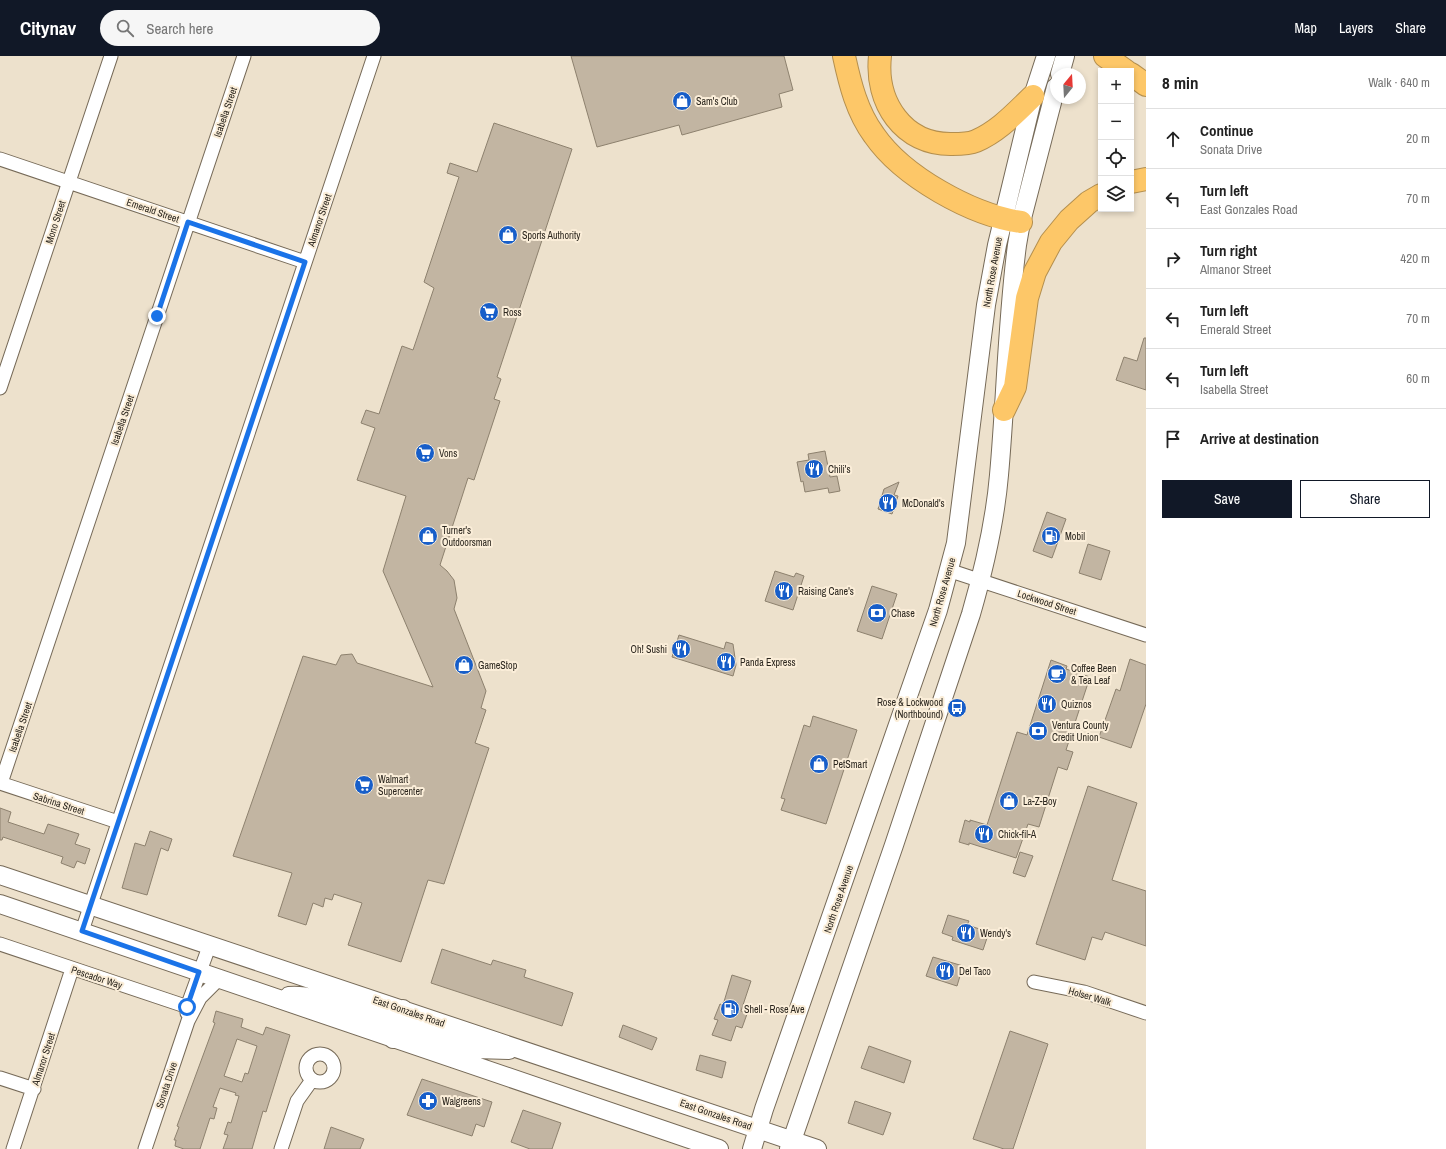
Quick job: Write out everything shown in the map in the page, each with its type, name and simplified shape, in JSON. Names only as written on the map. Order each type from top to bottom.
[{"type":"highway","points":[[844,56],[852,90],[862,115],[874,136],[882,145],[910,171],[949,197],[1011,220]]},
{"type":"highway","points":[[880,56],[878,68],[880,87],[886,103],[896,119],[911,133],[934,143],[961,144],[975,142],[1041,102]]},
{"type":"highway","points":[[1115,64],[1146,85]]},
{"type":"highway","points":[[1134,181],[1146,179]]},
{"type":"highway","points":[[1004,410],[1015,387],[1027,298],[1035,272],[1051,242],[1069,220],[1089,202],[1098,197]]},
{"type":"main road","name":"North Rose Avenue","points":[[752,1149],[764,1109],[935,618],[956,543],[986,305],[1011,220],[1041,102],[1046,56]]},
{"type":"main road","points":[[1062,68],[1065,56]]},
{"type":"main road","name":"North Rose Avenue","points":[[1041,102],[1050,93]]},
{"type":"main road","name":"North Rose Avenue","points":[[790,1145],[896,838],[971,614],[988,547],[999,476],[1004,410],[1013,282],[1011,220]]},
{"type":"main road","name":"East Gonzales Road","points":[[0,875],[758,1128],[790,1145],[817,1149]]},
{"type":"main road","points":[[0,904],[719,1149]]},
{"type":"main road","points":[[274,998],[299,994],[373,1016],[389,1018],[396,1018],[400,1016],[403,1009]]},
{"type":"main road","points":[[393,1039],[397,1031],[404,1028],[475,1049],[525,1050]]},
{"type":"street","name":"Mono Street","points":[[0,388],[111,56]]},
{"type":"street","name":"Isabella Street","points":[[0,783],[244,56]]},
{"type":"street","name":"Almanor Street","points":[[82,931],[374,56]]},
{"type":"street","name":"Emerald Street","points":[[0,159],[305,262]]},
{"type":"street","name":"Lockwood Street","points":[[948,570],[1146,635]]},
{"type":"street","name":"Sabrina Street","points":[[0,783],[118,822]]},
{"type":"street","name":"Pescador Way","points":[[0,944],[190,1013]]},
{"type":"street","name":"Sonata Drive","points":[[145,1149],[190,1013],[199,972],[210,944]]},
{"type":"street","name":"Almanor Street","points":[[13,1149],[34,1089],[72,969]]},
{"type":"street","name":"Sonata Drive","points":[[190,1013],[200,998],[219,979]]},
{"type":"street","name":"Holser Walk","points":[[1034,982],[1084,992],[1146,1013]]},
{"type":"street","points":[[0,1078],[34,1089]]},
{"type":"street","points":[[281,1149],[297,1101],[312,1080]]},
{"type":"building","name":"Sam's Club","points":[[571,56],[784,56],[793,90],[779,94],[782,107],[682,135],[679,125],[597,147]]},
{"type":"building","points":[[494,123],[572,149],[497,377],[501,379],[494,399],[500,401],[474,480],[468,478],[440,565],[454,580],[457,598],[454,609],[486,691],[481,708],[486,710],[475,743],[489,748],[444,884],[428,880],[401,962],[348,945],[362,903],[334,894],[332,900],[325,898],[323,907],[313,903],[306,925],[278,916],[292,873],[233,856],[303,656],[336,665],[341,655],[352,654],[357,663],[433,687],[383,571],[406,496],[357,480],[375,428],[361,423],[366,410],[379,414],[402,346],[413,350],[434,288],[424,282],[459,177],[447,173],[450,163],[477,172]]},
{"type":"building","points":[[1144,338],[1146,338],[1146,390],[1116,380],[1124,357],[1137,361]]},
{"type":"building","name":"Chili's","points":[[825,451],[830,477],[837,476],[840,491],[829,493],[828,488],[805,492],[803,481],[801,482],[797,462],[809,460],[808,454]]},
{"type":"building","name":"McDonald's","points":[[899,482],[894,495],[898,496],[892,514],[878,509],[884,489]]},
{"type":"building","points":[[1047,512],[1066,519],[1052,558],[1033,551]]},
{"type":"building","points":[[1088,544],[1110,551],[1101,580],[1079,573]]},
{"type":"building","name":"Raising Cane's","points":[[775,571],[794,577],[796,573],[804,576],[793,610],[765,601]]},
{"type":"building","name":"Chase","points":[[872,586],[897,594],[882,639],[857,631]]},
{"type":"building","points":[[679,635],[724,649],[726,642],[733,644],[736,665],[733,676],[672,657]]},
{"type":"building","points":[[1130,659],[1146,665],[1146,704],[1131,748],[1099,737],[1116,689],[1120,691]]},
{"type":"building","points":[[1051,660],[1067,666],[1066,669],[1090,677],[1066,750],[1073,752],[1067,770],[1058,767],[1039,827],[1028,824],[1016,858],[969,843],[969,845],[959,842],[965,820],[987,825],[1017,732],[1027,735]]},
{"type":"building","name":"PetSmart","points":[[813,716],[857,730],[826,824],[781,810],[785,799],[781,798],[804,725],[810,727]]},
{"type":"building","points":[[1088,786],[1137,803],[1112,880],[1146,891],[1146,946],[1105,932],[1102,940],[1092,937],[1085,960],[1036,944]]},
{"type":"building","points":[[0,808],[11,812],[8,822],[44,834],[48,824],[79,834],[75,844],[90,849],[85,864],[77,861],[74,868],[61,863],[63,857],[3,837],[2,840],[0,840]]},
{"type":"building","points":[[150,831],[172,839],[168,851],[161,848],[147,895],[122,888],[135,843],[145,846]]},
{"type":"building","points":[[1020,852],[1033,856],[1025,877],[1013,873]]},
{"type":"building","name":"Wendy's","points":[[948,915],[969,921],[967,925],[989,932],[983,950],[952,940],[953,937],[942,933]]},
{"type":"building","points":[[442,949],[491,965],[493,960],[526,970],[524,977],[573,993],[562,1026],[431,983]]},
{"type":"building","name":"Del Taco","points":[[933,957],[963,966],[957,986],[926,976]]},
{"type":"building","name":"Shell - Rose Ave","points":[[732,975],[751,981],[741,1011],[747,1014],[742,1028],[736,1026],[731,1041],[712,1035],[718,1020],[714,1019],[720,1004],[723,1005]]},
{"type":"building","points":[[216,1011],[243,1019],[241,1027],[263,1035],[266,1027],[290,1035],[266,1112],[263,1111],[252,1149],[223,1149],[228,1135],[224,1134],[228,1122],[231,1123],[239,1096],[235,1095],[236,1093],[220,1088],[213,1107],[217,1108],[214,1119],[210,1118],[200,1149],[184,1149],[175,1146],[176,1140],[174,1140],[179,1127],[177,1126],[215,1023],[213,1022]],"holes":[[[237,1039],[257,1046],[248,1074],[245,1073],[242,1082],[224,1076]]]},
{"type":"building","points":[[623,1025],[657,1038],[652,1050],[619,1037]]},
{"type":"building","points":[[1010,1031],[1048,1044],[1013,1149],[1004,1149],[973,1139]]},
{"type":"building","points":[[869,1046],[911,1061],[904,1083],[861,1068]]},
{"type":"building","points":[[700,1055],[726,1062],[722,1078],[696,1070]]},
{"type":"building","points":[[422,1079],[492,1102],[484,1127],[476,1124],[472,1136],[407,1115]]},
{"type":"building","points":[[855,1101],[891,1113],[883,1135],[848,1123]]},
{"type":"building","points":[[523,1110],[561,1123],[552,1149],[530,1149],[511,1142]]},
{"type":"building","points":[[331,1127],[364,1139],[360,1149],[324,1149]]},
{"type":"place","name":"Sam's Club","points":[[682,101]]},
{"type":"place","name":"Sports Authority","points":[[508,235]]},
{"type":"place","name":"Ross","points":[[489,312]]},
{"type":"place","name":"Vons","points":[[425,453]]},
{"type":"place","name":"Chili's","points":[[814,469]]},
{"type":"place","name":"McDonald's","points":[[888,503]]},
{"type":"place","name":"Turner's Outdoorsman","points":[[428,536]]},
{"type":"place","name":"Mobil","points":[[1051,536]]},
{"type":"place","name":"Raising Cane's","points":[[784,591]]},
{"type":"place","name":"Chase","points":[[877,613]]},
{"type":"place","name":"Oh! Sushi","points":[[681,649]]},
{"type":"place","name":"Panda Express","points":[[726,662]]},
{"type":"place","name":"GameStop","points":[[464,665]]},
{"type":"place","name":"Coffee Been & Tea Leaf","points":[[1057,674]]},
{"type":"place","name":"Quiznos","points":[[1047,704]]},
{"type":"place","name":"Rose & Lockwood (Northbound)","points":[[957,708]]},
{"type":"place","name":"Ventura County Credit Union","points":[[1038,731]]},
{"type":"place","name":"PetSmart","points":[[819,764]]},
{"type":"place","name":"Walmart Supercenter","points":[[364,785]]},
{"type":"place","name":"La-Z-Boy","points":[[1009,801]]},
{"type":"place","name":"Chick-fil-A","points":[[984,834]]},
{"type":"place","name":"Wendy's","points":[[966,933]]},
{"type":"place","name":"Del Taco","points":[[945,971]]},
{"type":"place","name":"Shell - Rose Ave","points":[[730,1009]]},
{"type":"place","name":"Walgreens","points":[[428,1101]]},
{"type":"route","points":[[157,316],[188,222],[305,262],[82,931],[199,972],[187,1007]]}]
